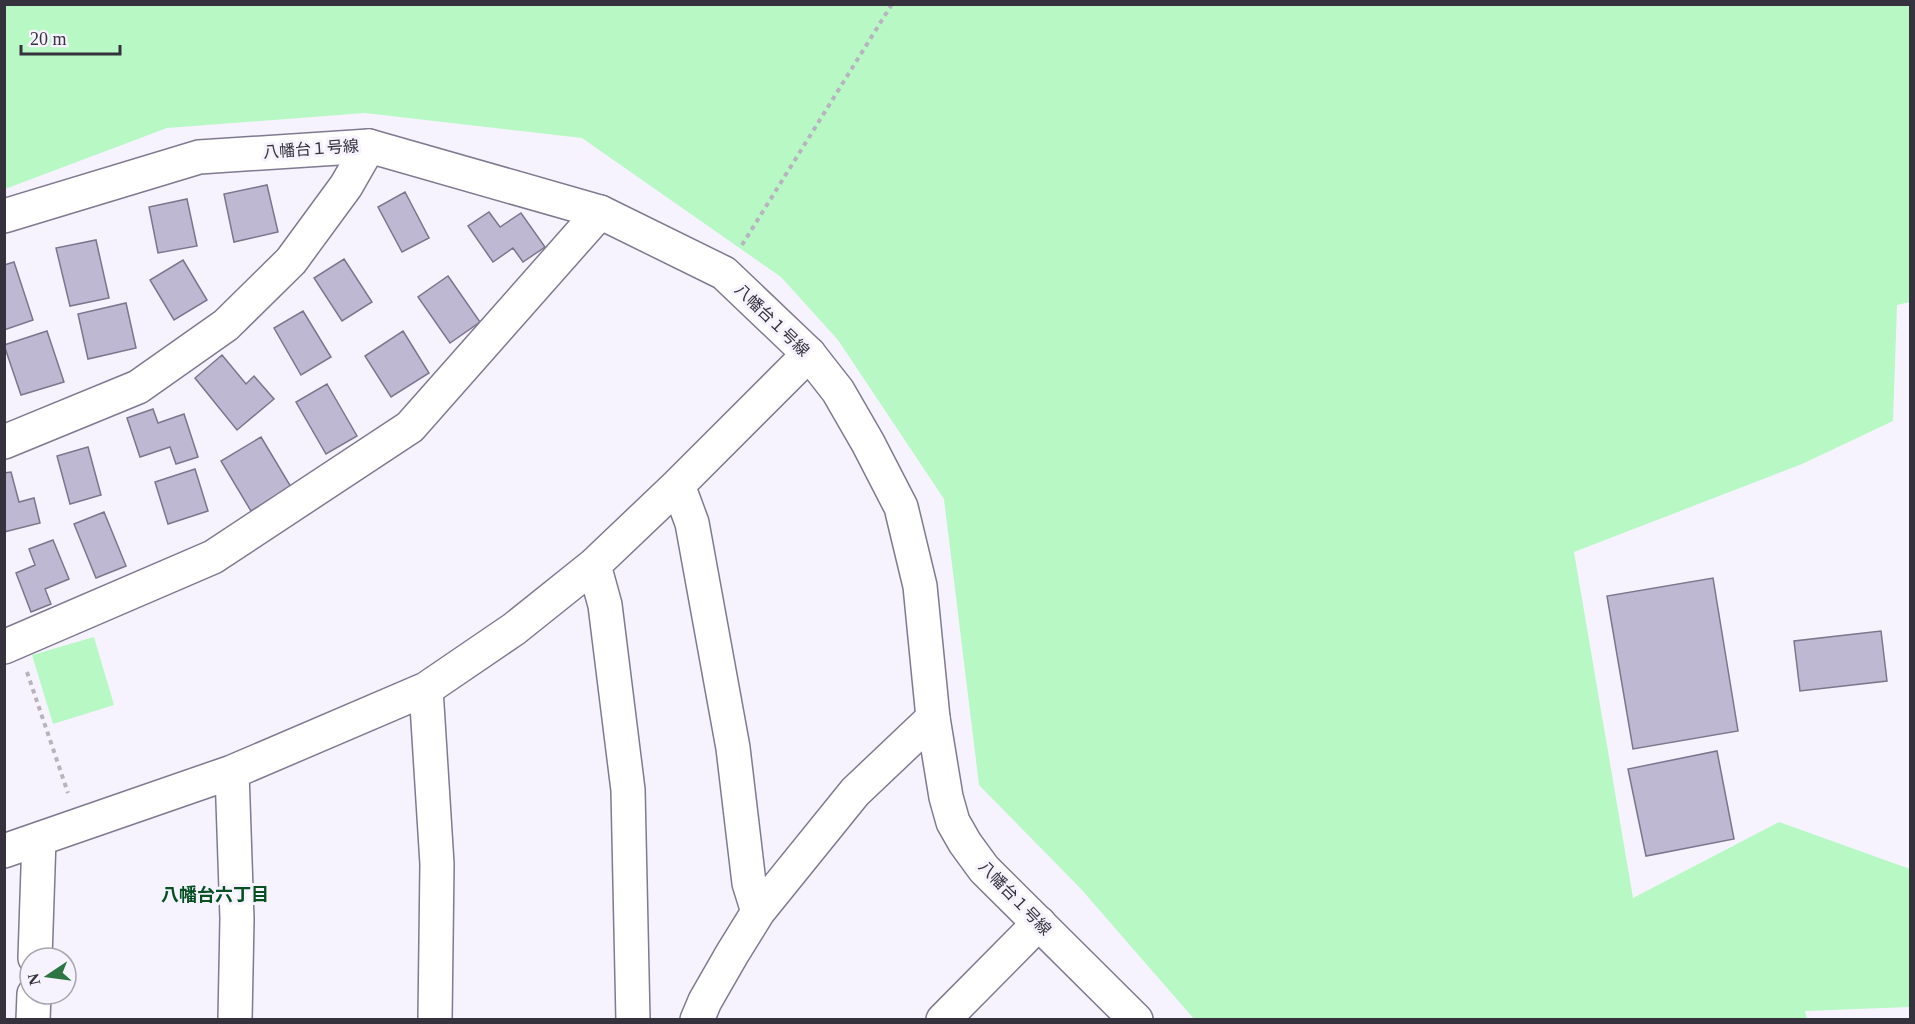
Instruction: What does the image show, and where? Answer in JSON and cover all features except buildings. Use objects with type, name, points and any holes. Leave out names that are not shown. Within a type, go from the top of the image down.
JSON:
[{"type":"street","name":"八幡台１号線","points":[[4,216],[199,157],[369,146],[600,212],[724,273],[809,354],[838,391],[901,507],[920,586],[933,718],[946,797],[953,822],[984,869],[1136,1020]]},
{"type":"street","points":[[4,442],[138,387],[226,325],[291,261],[346,186],[369,146]]},
{"type":"street","points":[[11,645],[213,557],[410,427],[600,212]]},
{"type":"street","points":[[4,851],[232,772],[426,689],[514,629],[594,565],[809,354]]},
{"type":"street","points":[[678,485],[692,523],[733,748],[749,883],[758,912]]},
{"type":"street","points":[[594,565],[604,605],[628,789],[633,1020]]},
{"type":"street","points":[[426,689],[437,864],[435,1020]]},
{"type":"street","points":[[698,1020],[705,1001],[758,912],[855,792],[933,718]]},
{"type":"street","points":[[232,772],[237,919],[235,1020]]},
{"type":"street","points":[[35,946],[39,839]]},
{"type":"street","points":[[943,1020],[1039,923]]},
{"type":"path","points":[[724,273],[892,4]]},
{"type":"path","points":[[11,645],[78,825]]},
{"type":"green space","points":[[5,4],[1910,5],[1910,302],[1897,305],[1893,421],[1802,464],[1574,552],[1633,898],[1779,822],[1910,869],[1910,1007],[1805,1011],[1807,1020],[1194,1019],[1081,889],[979,785],[944,499],[838,340],[781,277],[582,138],[365,113],[167,128],[5,189]]},
{"type":"green space","points":[[94,637],[114,705],[53,724],[32,655]]},
{"type":"district","name":"八幡台六丁目","points":[[215,895]]}]
